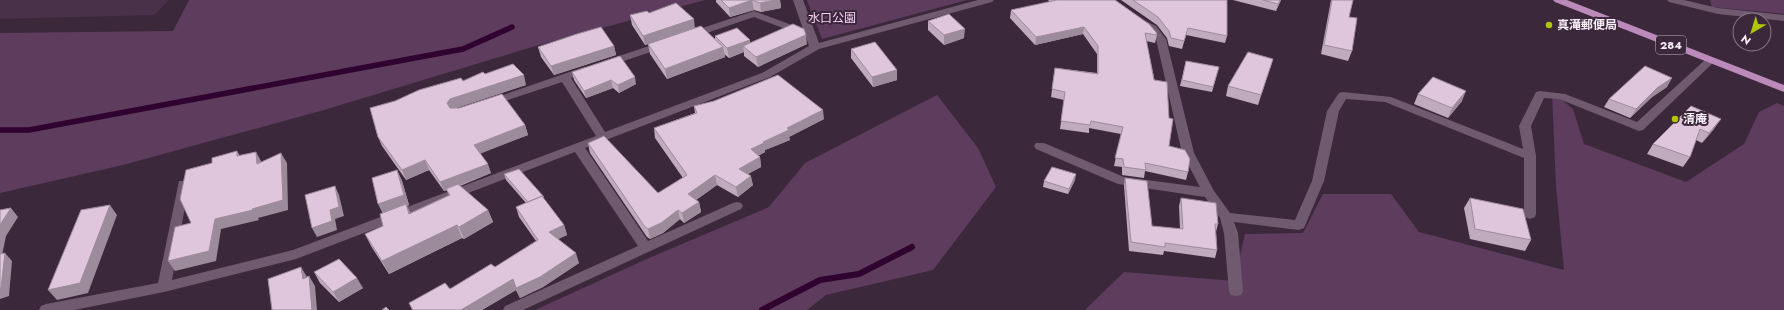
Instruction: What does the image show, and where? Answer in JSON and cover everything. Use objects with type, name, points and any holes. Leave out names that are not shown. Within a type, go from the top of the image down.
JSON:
[{"type":"highway","name":"284","points":[[1558,0],[1784,89]]},
{"type":"street","points":[[798,0],[812,41]]},
{"type":"street","points":[[46,310],[164,287],[296,254],[766,75],[812,41],[989,0]]},
{"type":"street","points":[[1672,0],[1718,11],[1784,18]]},
{"type":"street","points":[[480,106],[754,14],[812,41]]},
{"type":"street","points":[[1133,16],[1152,28],[1161,39],[1188,153],[1209,193],[1226,217],[1231,233],[1236,292]]},
{"type":"street","points":[[1530,214],[1530,156],[1525,126],[1540,94],[1561,96],[1639,127],[1710,61]]},
{"type":"street","points":[[565,77],[603,138]]},
{"type":"street","points":[[1226,217],[1299,225],[1318,181],[1333,111],[1343,95],[1387,99],[1530,156]]},
{"type":"street","points":[[1040,146],[1122,181],[1209,193]]},
{"type":"street","points":[[578,147],[646,248]]},
{"type":"street","points":[[164,287],[186,170]]},
{"type":"street","points":[[510,310],[737,206]]},
{"type":"shaded area","points":[[0,0],[169,0],[154,15],[0,19]]},
{"type":"green space","points":[[189,0],[705,0],[532,47],[324,110],[123,165],[0,193],[0,33],[173,31]]},
{"type":"green space","name":"水口公園","points":[[807,0],[967,0],[822,39]]},
{"type":"green space","points":[[1710,0],[1784,0],[1784,14],[1772,12],[1712,7]]},
{"type":"green space","points":[[1552,92],[1573,109],[1584,144],[1686,182],[1744,144],[1759,112],[1777,103],[1784,106],[1784,310],[1085,310],[1124,272],[1234,281],[1245,234],[1303,233],[1323,194],[1391,194],[1419,232],[1564,270],[1556,186]]},
{"type":"green space","points":[[937,95],[978,148],[996,187],[933,270],[826,295],[807,310],[535,310],[649,258],[769,207],[805,163]]},
{"type":"building","points":[[721,0],[752,0],[729,8]]},
{"type":"building","points":[[752,0],[775,0],[760,3]]},
{"type":"building","points":[[1057,0],[1115,0],[1149,24],[1156,32],[1157,35],[1145,33],[1154,80],[1167,82],[1169,118],[1173,119],[1169,146],[1185,150],[1190,159],[1188,172],[1145,163],[1146,170],[1124,167],[1123,159],[1115,158],[1123,127],[1091,121],[1090,125],[1061,121],[1065,92],[1052,89],[1055,68],[1098,74],[1098,46],[1084,27],[1036,37],[1011,10]]},
{"type":"building","points":[[1133,0],[1227,0],[1227,36],[1188,28],[1184,41],[1171,38],[1169,31],[1158,17]]},
{"type":"building","points":[[1263,0],[1280,0],[1278,4]]},
{"type":"building","points":[[1332,0],[1353,0],[1349,17],[1357,18],[1352,51],[1324,45]]},
{"type":"building","points":[[676,3],[694,19],[643,36],[630,15],[647,11],[649,13]]},
{"type":"building","points":[[949,14],[965,29],[944,35],[928,21]]},
{"type":"building","points":[[793,24],[804,29],[806,35],[756,57],[743,46]]},
{"type":"building","points":[[701,26],[723,47],[665,69],[648,44]]},
{"type":"building","points":[[601,27],[614,46],[551,66],[538,47],[577,34]]},
{"type":"building","points":[[737,28],[750,40],[727,48],[715,36]]},
{"type":"building","points":[[875,42],[897,70],[872,77],[851,49]]},
{"type":"building","points":[[1248,52],[1273,59],[1261,95],[1228,86]]},
{"type":"building","points":[[620,56],[635,77],[618,85],[611,80],[584,91],[572,72]]},
{"type":"building","points":[[1186,61],[1219,67],[1213,87],[1182,80]]},
{"type":"building","points":[[513,64],[524,75],[450,99],[447,103],[450,108],[459,108],[502,94],[525,125],[474,145],[488,164],[440,182],[425,160],[402,170],[378,137],[370,108],[395,101],[419,90],[461,78],[463,81],[483,72],[485,74]]},
{"type":"building","points":[[1645,66],[1672,78],[1657,88],[1636,109],[1609,99]]},
{"type":"building","points":[[778,75],[823,110],[787,128],[789,130],[751,149],[760,157],[739,169],[751,176],[736,187],[715,175],[688,194],[699,202],[682,213],[678,210],[661,223],[648,229],[645,227],[588,143],[604,136],[658,193],[687,175],[654,128],[697,113],[694,106],[714,101]]},
{"type":"building","points":[[1433,77],[1466,91],[1452,108],[1418,94]]},
{"type":"building","points":[[1691,106],[1721,119],[1709,133],[1700,129],[1690,157],[1653,144]]},
{"type":"building","points":[[237,151],[237,156],[256,152],[257,164],[281,153],[283,200],[252,209],[253,210],[215,219],[209,251],[168,261],[175,227],[191,223],[180,199],[186,170],[212,163],[212,158]]},
{"type":"building","points":[[1052,167],[1076,174],[1069,189],[1044,181]]},
{"type":"building","points":[[519,169],[544,197],[542,196],[528,202],[504,174]]},
{"type":"building","points":[[397,170],[404,195],[378,204],[372,178]]},
{"type":"building","points":[[1125,178],[1147,181],[1152,226],[1183,229],[1181,198],[1216,203],[1218,224],[1215,224],[1217,250],[1165,243],[1165,247],[1131,242]]},
{"type":"building","points":[[458,184],[488,210],[459,227],[457,225],[382,261],[365,234],[383,226],[380,214],[406,204],[409,214],[450,195],[446,189]]},
{"type":"building","points":[[335,186],[339,207],[330,210],[332,221],[312,228],[305,195]]},
{"type":"building","points":[[542,196],[564,225],[549,232],[576,253],[540,277],[516,288],[513,279],[461,310],[413,310],[409,303],[445,283],[450,289],[491,264],[495,267],[538,240],[516,207]]},
{"type":"building","points":[[1470,198],[1523,209],[1531,240],[1475,229]]},
{"type":"building","points":[[110,205],[80,283],[48,290],[81,210]]},
{"type":"building","points":[[11,208],[0,225],[0,210]]},
{"type":"building","points":[[5,253],[1,288],[0,288],[0,254]]},
{"type":"building","points":[[339,259],[357,278],[333,292],[314,272]]},
{"type":"building","points":[[301,267],[303,279],[309,276],[312,310],[272,310],[268,279]]},
{"type":"building","points":[[386,307],[389,310],[382,310]]},
{"type":"waterway","points":[[0,130],[29,130],[463,49],[512,27]]},
{"type":"waterway","points":[[762,310],[820,280],[859,274],[912,247]]},
{"type":"place","name":"真滝郵便局","points":[[1549,25]]},
{"type":"place","name":"清庵","points":[[1675,119]]}]
